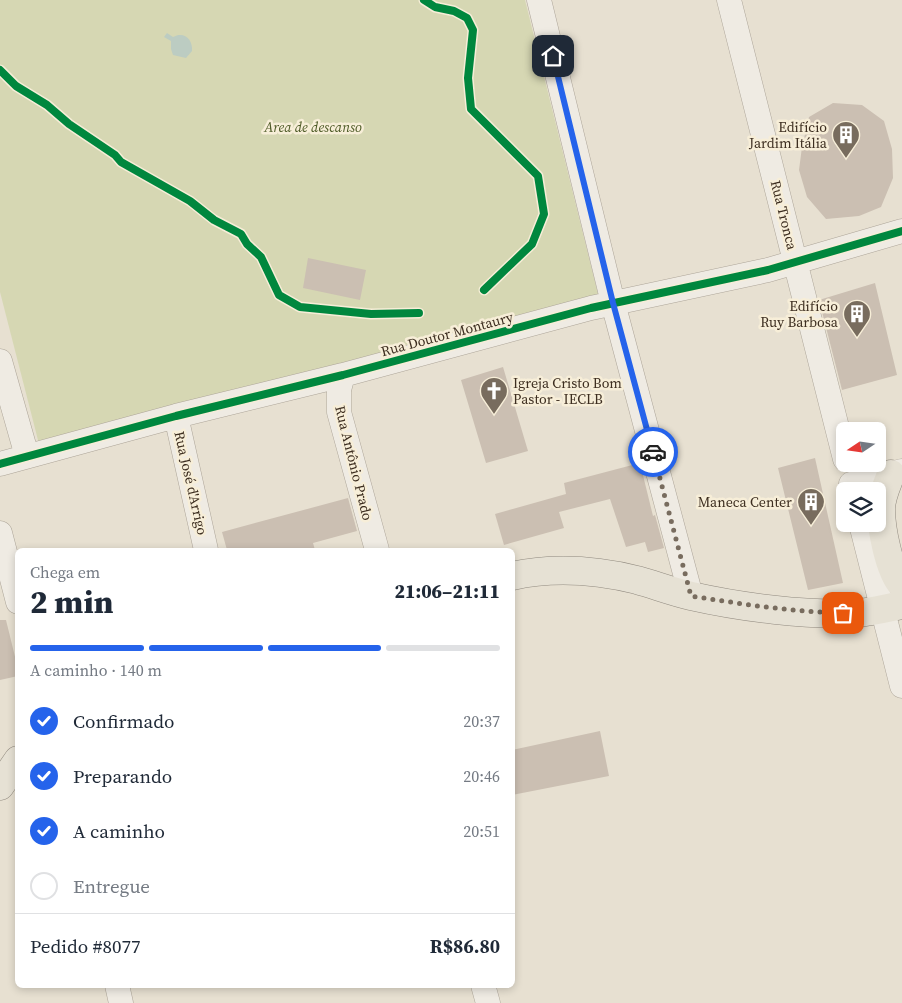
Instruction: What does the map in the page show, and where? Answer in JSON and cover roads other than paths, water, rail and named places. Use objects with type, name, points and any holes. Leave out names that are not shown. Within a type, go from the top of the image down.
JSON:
[{"type":"main road","points":[[896,473],[883,494],[881,509],[893,570],[902,585]]},
{"type":"main road","points":[[515,575],[534,571],[575,571],[605,574],[636,580],[691,596],[752,606],[814,612],[857,613],[892,607]]},
{"type":"main road","points":[[0,786],[15,764]]},
{"type":"street","points":[[540,0],[613,303],[691,596]]},
{"type":"street","name":"Rua Tronca","points":[[729,0],[836,423]]},
{"type":"street","name":"Rua Doutor Montaury","points":[[0,464],[176,416],[342,375],[613,303],[768,270],[902,231]]},
{"type":"street","points":[[0,361],[27,456]]},
{"type":"street","name":"Rua Antônio Prado","points":[[342,375],[339,390],[339,412],[376,548]]},
{"type":"street","name":"Rua José d'Arrigo","points":[[176,416],[206,548]]},
{"type":"street","points":[[850,480],[896,473]]},
{"type":"street","points":[[864,532],[892,607],[902,686]]},
{"type":"street","points":[[0,533],[15,590]]},
{"type":"street","points":[[118,988],[121,1003]]},
{"type":"street","points":[[484,988],[488,1003]]},
{"type":"place","name":"Edifício Jardim Itália","points":[[846,159]]},
{"type":"place","name":"Edifício Ruy Barbosa","points":[[857,338]]},
{"type":"place","name":"Igreja Cristo Bom Pastor - IECLB","points":[[494,415]]},
{"type":"place","name":"Maneca Center","points":[[811,526]]},
{"type":"park label","name":"Area de descanso","points":[[313,127]]}]
